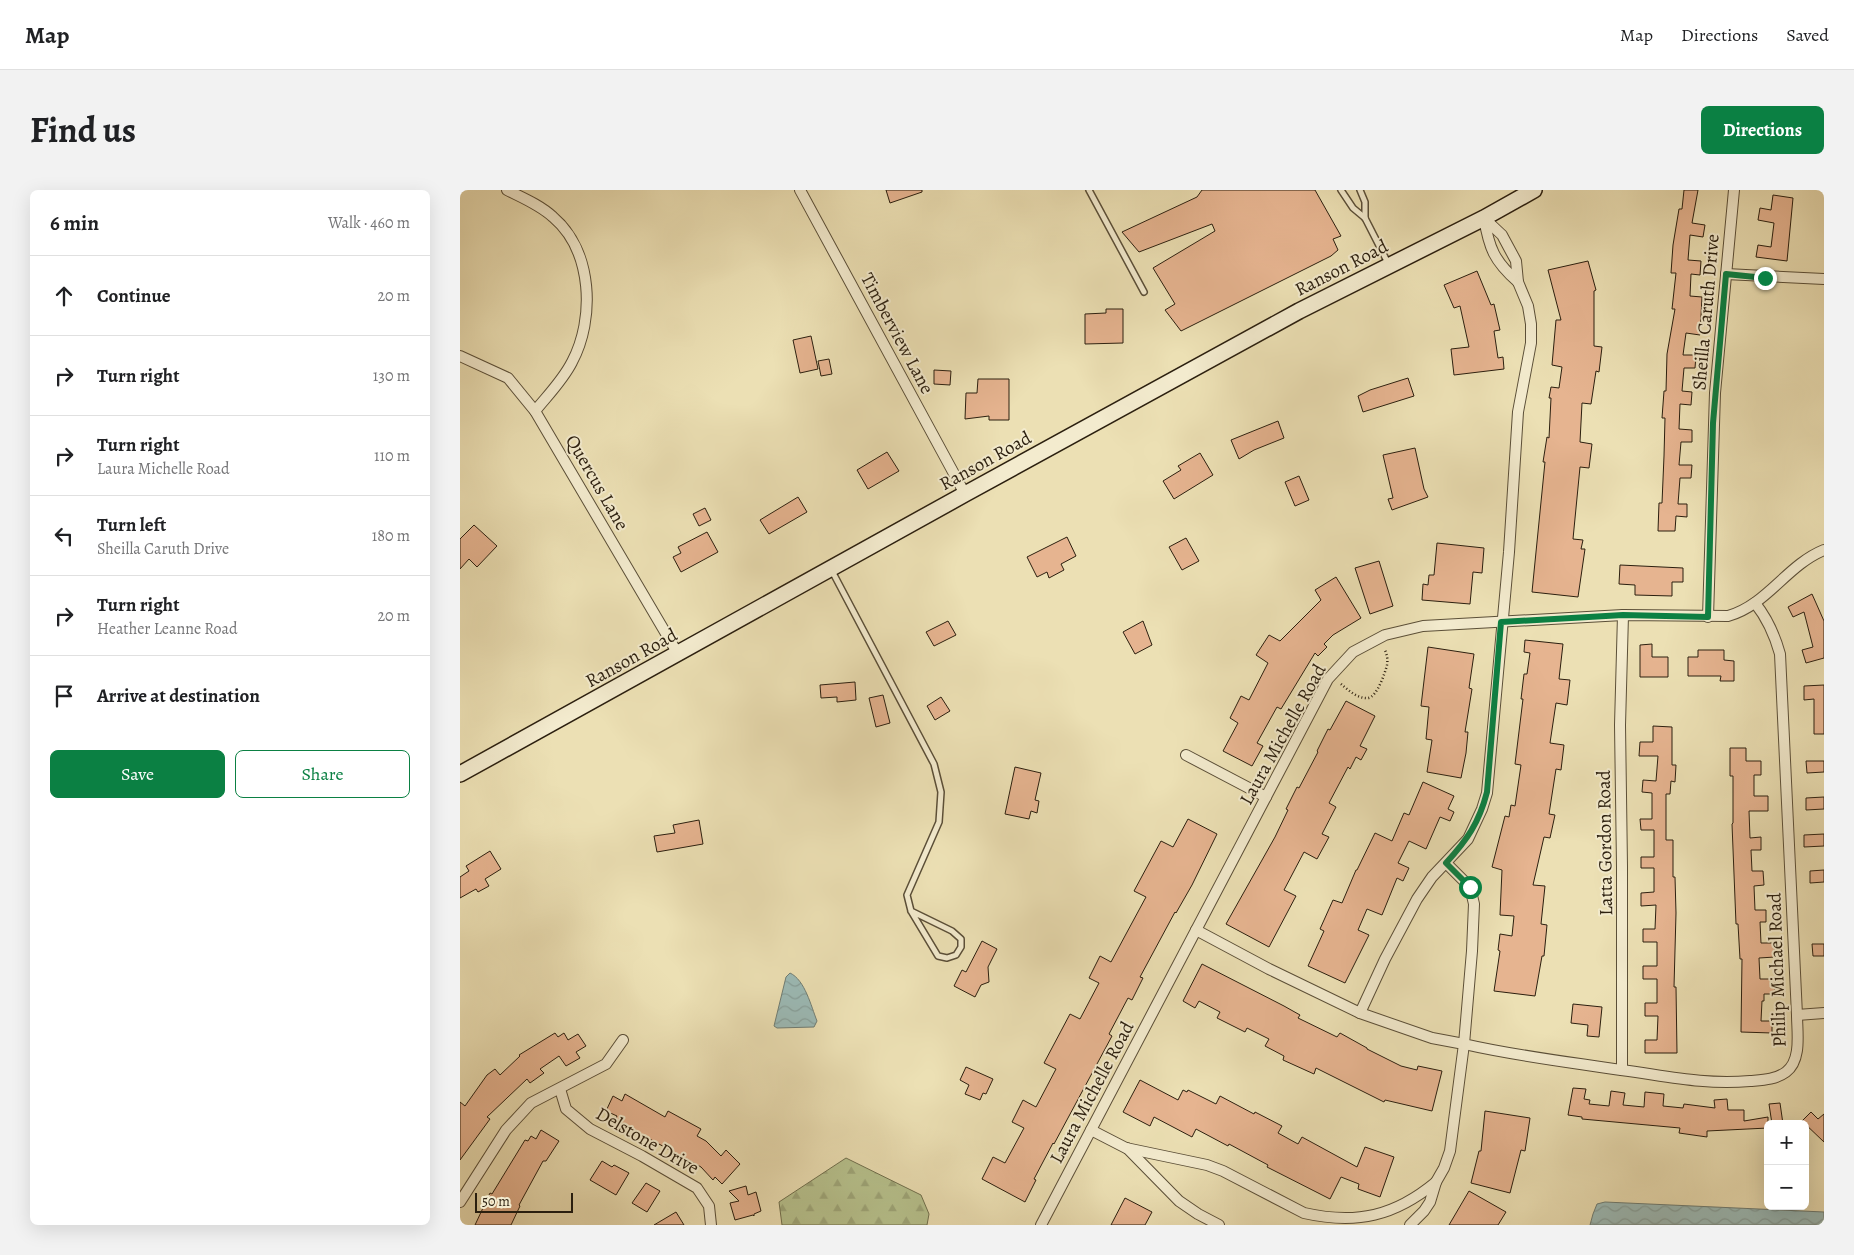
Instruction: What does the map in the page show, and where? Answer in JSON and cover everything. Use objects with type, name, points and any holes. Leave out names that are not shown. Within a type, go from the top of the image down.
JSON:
[{"type":"street","points":[[508,190],[538,205],[555,218],[576,249],[582,266],[587,294],[584,329],[580,346],[573,362],[563,378],[535,411]]},
{"type":"street","name":"Timberview Lane","points":[[800,190],[966,494]]},
{"type":"street","name":"Ranson Road","points":[[460,774],[1299,311],[1484,218],[1534,190]]},
{"type":"street","name":"Sheilla Caruth Drive","points":[[1708,617],[1713,415],[1734,190]]},
{"type":"street","points":[[1484,218],[1488,242],[1502,268],[1518,282]]},
{"type":"street","points":[[1360,1013],[1385,959],[1417,899],[1432,877],[1468,839],[1482,809],[1487,792],[1501,622],[1509,552],[1518,412],[1531,343],[1531,324],[1528,306],[1518,282],[1516,261],[1502,234],[1484,218]]},
{"type":"street","points":[[1726,274],[1824,279]]},
{"type":"street","name":"Quercus Lane","points":[[460,356],[508,378],[535,411],[678,654]]},
{"type":"street","name":"Laura Michelle Road","points":[[1041,1225],[1328,679],[1353,652],[1384,635],[1423,626],[1623,615],[1708,617],[1734,615],[1755,603],[1801,562],[1824,550]]},
{"type":"street","name":"Philip Michael Road","points":[[1196,930],[1269,969],[1360,1013],[1432,1038],[1515,1055],[1707,1083],[1757,1081],[1778,1077],[1793,1064],[1796,1055],[1797,1015],[1780,654],[1769,625],[1755,603]]},
{"type":"street","name":"Latta Gordon Road","points":[[1622,1070],[1620,725],[1623,615]]},
{"type":"street","points":[[1186,755],[1266,797]]},
{"type":"street","points":[[1410,1225],[1430,1202],[1436,1182],[1444,1168],[1450,1151],[1464,1044],[1474,904],[1470,887],[1446,863]]},
{"type":"street","points":[[1797,1015],[1824,1013]]},
{"type":"street","points":[[460,1202],[506,1130],[531,1103],[606,1064],[623,1040]]},
{"type":"street","name":"Delstone Drive","points":[[560,1089],[566,1109],[590,1129],[697,1188],[708,1206],[711,1225]]},
{"type":"street","points":[[1091,1130],[1126,1148],[1207,1165],[1304,1213],[1340,1223],[1360,1223],[1400,1210],[1436,1182]]},
{"type":"street","points":[[1126,1148],[1179,1201],[1219,1225]]},
{"type":"lane","points":[[1089,190],[1144,292]]},
{"type":"lane","points":[[1341,190],[1352,208],[1365,218],[1389,265]]},
{"type":"lane","points":[[1360,190],[1366,202],[1365,218]]},
{"type":"lane","points":[[831,568],[934,764],[941,792],[939,822],[907,895],[911,911],[938,956],[947,958],[956,955],[961,947],[961,939],[952,931],[911,911]]},
{"type":"path","points":[[1341,684],[1360,696],[1372,697],[1379,686],[1387,665],[1385,650]]},
{"type":"green space","points":[[846,1158],[921,1195],[929,1214],[927,1225],[782,1225],[779,1202]]},
{"type":"water","points":[[790,973],[804,987],[817,1021],[814,1027],[777,1028],[774,1026],[786,977]]},
{"type":"water","points":[[1605,1202],[1824,1212],[1824,1225],[1590,1225],[1597,1204]]},
{"type":"building","points":[[886,190],[922,190],[922,192],[890,203]]},
{"type":"building","points":[[1202,190],[1315,190],[1341,236],[1333,239],[1338,250],[1331,256],[1181,331],[1165,310],[1175,304],[1153,268],[1215,231],[1212,224],[1139,252],[1122,232],[1197,197]]},
{"type":"building","points":[[1684,190],[1698,190],[1692,223],[1705,225],[1703,237],[1690,235],[1688,260],[1701,261],[1700,275],[1691,274],[1690,296],[1702,297],[1700,335],[1686,333],[1683,355],[1696,355],[1695,368],[1684,368],[1682,391],[1692,392],[1691,405],[1680,404],[1679,429],[1692,430],[1692,442],[1681,442],[1679,465],[1692,465],[1691,478],[1680,478],[1678,504],[1687,504],[1687,517],[1676,516],[1675,531],[1658,531],[1659,503],[1662,503],[1665,418],[1662,418],[1664,391],[1666,391],[1667,354],[1675,309],[1672,309],[1676,273],[1671,273],[1673,245],[1679,209],[1682,209]]},
{"type":"building","points":[[1773,195],[1793,198],[1787,261],[1756,257],[1758,245],[1771,247],[1774,223],[1758,220],[1760,208],[1771,210]]},
{"type":"building","points":[[1588,261],[1596,290],[1594,291],[1594,346],[1602,347],[1599,372],[1596,371],[1591,404],[1582,403],[1580,442],[1592,444],[1589,468],[1580,467],[1573,539],[1583,540],[1581,549],[1585,549],[1578,597],[1532,592],[1545,462],[1543,462],[1547,437],[1549,438],[1551,398],[1549,398],[1551,387],[1559,388],[1562,367],[1552,365],[1556,320],[1561,320],[1548,270]]},
{"type":"building","points":[[1477,271],[1491,305],[1494,304],[1500,330],[1494,331],[1498,358],[1503,357],[1504,369],[1454,375],[1451,349],[1469,347],[1460,306],[1454,308],[1444,285]]},
{"type":"building","points":[[1106,309],[1123,309],[1123,343],[1085,344],[1085,314],[1106,313]]},
{"type":"building","points":[[811,336],[818,369],[800,373],[793,340]]},
{"type":"building","points":[[829,359],[832,374],[821,376],[818,361]]},
{"type":"building","points":[[934,370],[951,371],[950,385],[934,384]]},
{"type":"building","points":[[1408,378],[1414,396],[1363,412],[1358,396],[1370,390]]},
{"type":"building","points":[[978,379],[1009,379],[1009,420],[989,420],[989,416],[965,419],[966,393],[977,393]]},
{"type":"building","points":[[1278,421],[1284,438],[1254,450],[1239,459],[1231,440]]},
{"type":"building","points":[[1415,448],[1424,489],[1428,497],[1392,510],[1388,499],[1393,498],[1383,455]]},
{"type":"building","points":[[887,452],[899,471],[868,489],[857,470]]},
{"type":"building","points":[[1200,453],[1213,475],[1174,499],[1163,481],[1181,470],[1178,466]]},
{"type":"building","points":[[1299,476],[1309,500],[1295,506],[1285,482]]},
{"type":"building","points":[[798,497],[807,512],[769,534],[760,520]]},
{"type":"building","points":[[705,508],[711,520],[699,526],[693,514]]},
{"type":"building","points":[[474,525],[497,546],[477,567],[469,559],[460,569],[460,539]]},
{"type":"building","points":[[707,532],[718,552],[681,572],[673,557],[681,553],[678,547]]},
{"type":"building","points":[[1067,537],[1076,556],[1061,564],[1064,570],[1049,578],[1047,572],[1037,577],[1027,557]]},
{"type":"building","points":[[1186,538],[1199,561],[1182,570],[1169,547]]},
{"type":"building","points":[[1437,543],[1484,548],[1482,573],[1473,572],[1470,604],[1422,600],[1423,584],[1428,585],[1429,575],[1434,575]]},
{"type":"building","points":[[1379,561],[1393,606],[1370,614],[1355,568]]},
{"type":"building","points":[[1620,565],[1683,568],[1683,582],[1672,582],[1672,596],[1635,595],[1635,585],[1619,584]]},
{"type":"building","points":[[1336,577],[1361,618],[1333,635],[1324,644],[1327,647],[1318,656],[1315,653],[1281,709],[1277,707],[1257,743],[1263,746],[1252,766],[1223,751],[1238,723],[1230,718],[1241,696],[1249,700],[1268,663],[1256,655],[1269,635],[1280,641],[1321,600],[1315,590]]},
{"type":"building","points":[[1812,594],[1824,621],[1824,658],[1806,663],[1802,650],[1813,647],[1804,612],[1793,617],[1788,607]]},
{"type":"building","points":[[948,621],[956,635],[934,646],[926,632]]},
{"type":"building","points":[[1143,621],[1152,645],[1135,654],[1123,632]]},
{"type":"building","points":[[1525,640],[1563,644],[1559,679],[1570,680],[1567,705],[1556,703],[1550,743],[1564,745],[1561,770],[1556,769],[1549,814],[1555,815],[1550,838],[1544,837],[1533,885],[1545,886],[1541,924],[1547,925],[1544,956],[1542,956],[1535,996],[1494,991],[1500,951],[1498,950],[1500,934],[1512,936],[1514,916],[1500,915],[1502,870],[1492,867],[1505,816],[1509,817],[1511,805],[1515,806],[1521,765],[1515,764],[1524,674],[1527,674],[1530,653],[1524,652]]},
{"type":"building","points":[[1652,644],[1652,657],[1668,657],[1668,677],[1640,677],[1640,645]]},
{"type":"building","points":[[1428,647],[1474,654],[1469,688],[1472,689],[1465,732],[1468,732],[1466,753],[1461,778],[1427,772],[1432,740],[1426,739],[1429,707],[1421,706]]},
{"type":"building","points":[[1698,650],[1724,650],[1724,660],[1734,661],[1734,681],[1720,681],[1721,676],[1688,676],[1688,657],[1698,657]]},
{"type":"building","points":[[855,682],[856,700],[837,702],[837,697],[821,698],[820,685]]},
{"type":"building","points":[[1824,685],[1824,734],[1814,734],[1814,699],[1804,700],[1804,686]]},
{"type":"building","points":[[883,695],[890,723],[876,727],[869,698]]},
{"type":"building","points":[[941,697],[950,711],[935,720],[927,706]]},
{"type":"building","points":[[1346,701],[1375,716],[1360,746],[1367,749],[1361,760],[1356,757],[1350,769],[1348,767],[1329,803],[1336,807],[1322,834],[1329,837],[1317,859],[1304,852],[1284,890],[1296,896],[1269,947],[1226,924],[1275,837],[1288,810],[1286,809],[1318,752],[1328,729],[1330,730]]},
{"type":"building","points":[[1653,726],[1672,727],[1672,765],[1676,765],[1675,782],[1671,781],[1670,794],[1666,794],[1666,840],[1673,840],[1673,877],[1675,877],[1674,987],[1676,987],[1677,1053],[1645,1053],[1645,1040],[1657,1040],[1658,1016],[1645,1016],[1645,1003],[1657,1003],[1657,979],[1643,979],[1643,966],[1657,966],[1657,942],[1643,942],[1643,929],[1655,929],[1656,905],[1641,906],[1641,893],[1654,892],[1654,868],[1641,868],[1641,857],[1654,857],[1654,830],[1641,830],[1640,819],[1652,819],[1652,793],[1642,792],[1643,780],[1656,781],[1658,756],[1639,756],[1640,742],[1653,742]]},
{"type":"building","points":[[1730,748],[1746,748],[1746,761],[1761,761],[1761,775],[1754,775],[1754,796],[1768,796],[1768,811],[1749,811],[1750,838],[1761,837],[1761,850],[1751,850],[1752,871],[1763,871],[1764,885],[1754,886],[1755,910],[1766,910],[1766,922],[1760,922],[1761,943],[1774,943],[1775,957],[1759,958],[1760,979],[1775,979],[1775,994],[1764,994],[1764,1001],[1762,1001],[1761,1021],[1772,1021],[1772,1033],[1741,1032],[1742,959],[1740,959],[1738,924],[1736,924],[1732,824],[1733,776],[1730,776]]},
{"type":"building","points":[[1806,761],[1824,761],[1824,772],[1807,773]]},
{"type":"building","points":[[1015,767],[1041,773],[1035,800],[1039,801],[1037,813],[1031,811],[1029,819],[1005,814]]},
{"type":"building","points":[[1423,782],[1454,796],[1448,809],[1454,812],[1450,821],[1440,817],[1426,849],[1409,841],[1398,863],[1409,868],[1403,881],[1397,878],[1382,915],[1367,909],[1358,930],[1369,935],[1345,983],[1308,966],[1324,931],[1320,929],[1333,900],[1342,903],[1375,833],[1392,841],[1404,813],[1409,815]]},
{"type":"building","points":[[1824,797],[1824,809],[1806,810],[1806,798]]},
{"type":"building","points":[[1188,819],[1217,834],[1192,885],[1175,912],[1140,977],[1143,978],[1132,1000],[1128,998],[1109,1034],[1112,1036],[1034,1179],[1036,1180],[1025,1202],[982,1179],[993,1157],[1005,1163],[1024,1128],[1012,1122],[1023,1100],[1036,1107],[1056,1069],[1044,1063],[1070,1014],[1080,1019],[1099,983],[1089,978],[1100,956],[1111,962],[1146,897],[1134,891],[1161,841],[1173,847]]},
{"type":"building","points":[[699,820],[703,844],[657,852],[654,836],[675,833],[673,825]]},
{"type":"building","points":[[1824,834],[1824,846],[1804,847],[1804,835]]},
{"type":"building","points":[[490,851],[501,869],[485,879],[489,886],[478,892],[476,889],[460,898],[460,877],[469,871],[466,866]]},
{"type":"building","points":[[1824,870],[1824,882],[1810,883],[1810,871]]},
{"type":"building","points":[[982,941],[997,949],[988,967],[989,982],[981,985],[975,997],[954,986],[962,970],[966,972]]},
{"type":"building","points":[[1812,944],[1824,944],[1824,956],[1813,956]]},
{"type":"building","points":[[1202,964],[1300,1015],[1298,1018],[1337,1037],[1340,1033],[1401,1066],[1417,1070],[1418,1066],[1442,1071],[1432,1111],[1385,1100],[1384,1102],[1316,1068],[1314,1074],[1283,1060],[1284,1056],[1265,1046],[1269,1039],[1247,1028],[1245,1032],[1217,1018],[1220,1012],[1199,1001],[1195,1008],[1183,1001]]},
{"type":"building","points":[[1573,1004],[1602,1007],[1599,1037],[1587,1036],[1588,1025],[1571,1023]]},
{"type":"building","points":[[555,1033],[558,1037],[564,1033],[568,1040],[578,1034],[586,1046],[576,1052],[580,1058],[566,1066],[559,1056],[540,1069],[544,1073],[530,1083],[527,1079],[487,1117],[490,1119],[460,1160],[460,1102],[465,1106],[487,1075],[495,1069],[500,1075],[519,1055]]},
{"type":"building","points":[[966,1067],[993,1079],[986,1094],[983,1093],[980,1100],[965,1094],[969,1085],[960,1080]]},
{"type":"building","points":[[1140,1080],[1178,1100],[1183,1090],[1187,1092],[1188,1090],[1216,1104],[1220,1096],[1282,1126],[1278,1133],[1298,1144],[1302,1137],[1357,1167],[1365,1147],[1394,1157],[1380,1197],[1358,1189],[1359,1184],[1341,1177],[1330,1199],[1267,1167],[1268,1165],[1229,1144],[1228,1146],[1196,1129],[1192,1137],[1154,1117],[1150,1126],[1123,1112]]},
{"type":"building","points":[[1573,1088],[1586,1089],[1584,1099],[1590,1100],[1589,1104],[1609,1106],[1611,1091],[1625,1093],[1623,1105],[1644,1107],[1645,1092],[1664,1094],[1663,1106],[1683,1108],[1684,1104],[1715,1108],[1714,1100],[1727,1099],[1728,1110],[1744,1110],[1744,1121],[1768,1117],[1768,1120],[1764,1120],[1764,1128],[1707,1131],[1707,1137],[1679,1133],[1680,1128],[1582,1119],[1582,1117],[1568,1115]]},
{"type":"building","points":[[625,1094],[665,1117],[668,1111],[701,1129],[697,1136],[706,1141],[721,1156],[726,1150],[740,1164],[722,1184],[715,1177],[713,1180],[701,1167],[615,1120],[617,1116],[606,1111],[613,1096],[622,1101]]},
{"type":"building","points":[[1780,1103],[1782,1120],[1771,1120],[1769,1104]]},
{"type":"building","points":[[1485,1111],[1530,1118],[1525,1151],[1521,1150],[1510,1193],[1471,1183],[1479,1151],[1481,1151]]},
{"type":"building","points":[[1811,1112],[1818,1119],[1824,1114],[1824,1142],[1809,1128],[1809,1120],[1803,1120]]},
{"type":"building","points":[[541,1130],[559,1141],[546,1161],[543,1161],[519,1205],[511,1225],[475,1225],[490,1193],[492,1194],[525,1140],[528,1141],[531,1136],[536,1139]]},
{"type":"building","points":[[602,1161],[629,1173],[616,1195],[590,1180]]},
{"type":"building","points":[[646,1183],[660,1191],[647,1212],[632,1203]]},
{"type":"building","points":[[746,1186],[748,1195],[756,1192],[761,1211],[754,1214],[754,1216],[735,1220],[730,1203],[739,1201],[729,1191]]},
{"type":"building","points":[[1469,1191],[1506,1212],[1498,1225],[1449,1225]]},
{"type":"building","points":[[1125,1198],[1152,1212],[1145,1225],[1111,1225]]},
{"type":"building","points":[[676,1212],[684,1225],[654,1225]]},
{"type":"route","points":[[1470,887],[1446,863],[1468,839],[1476,824],[1487,792],[1501,622],[1623,615],[1708,617],[1713,423],[1726,274],[1765,278]]}]
